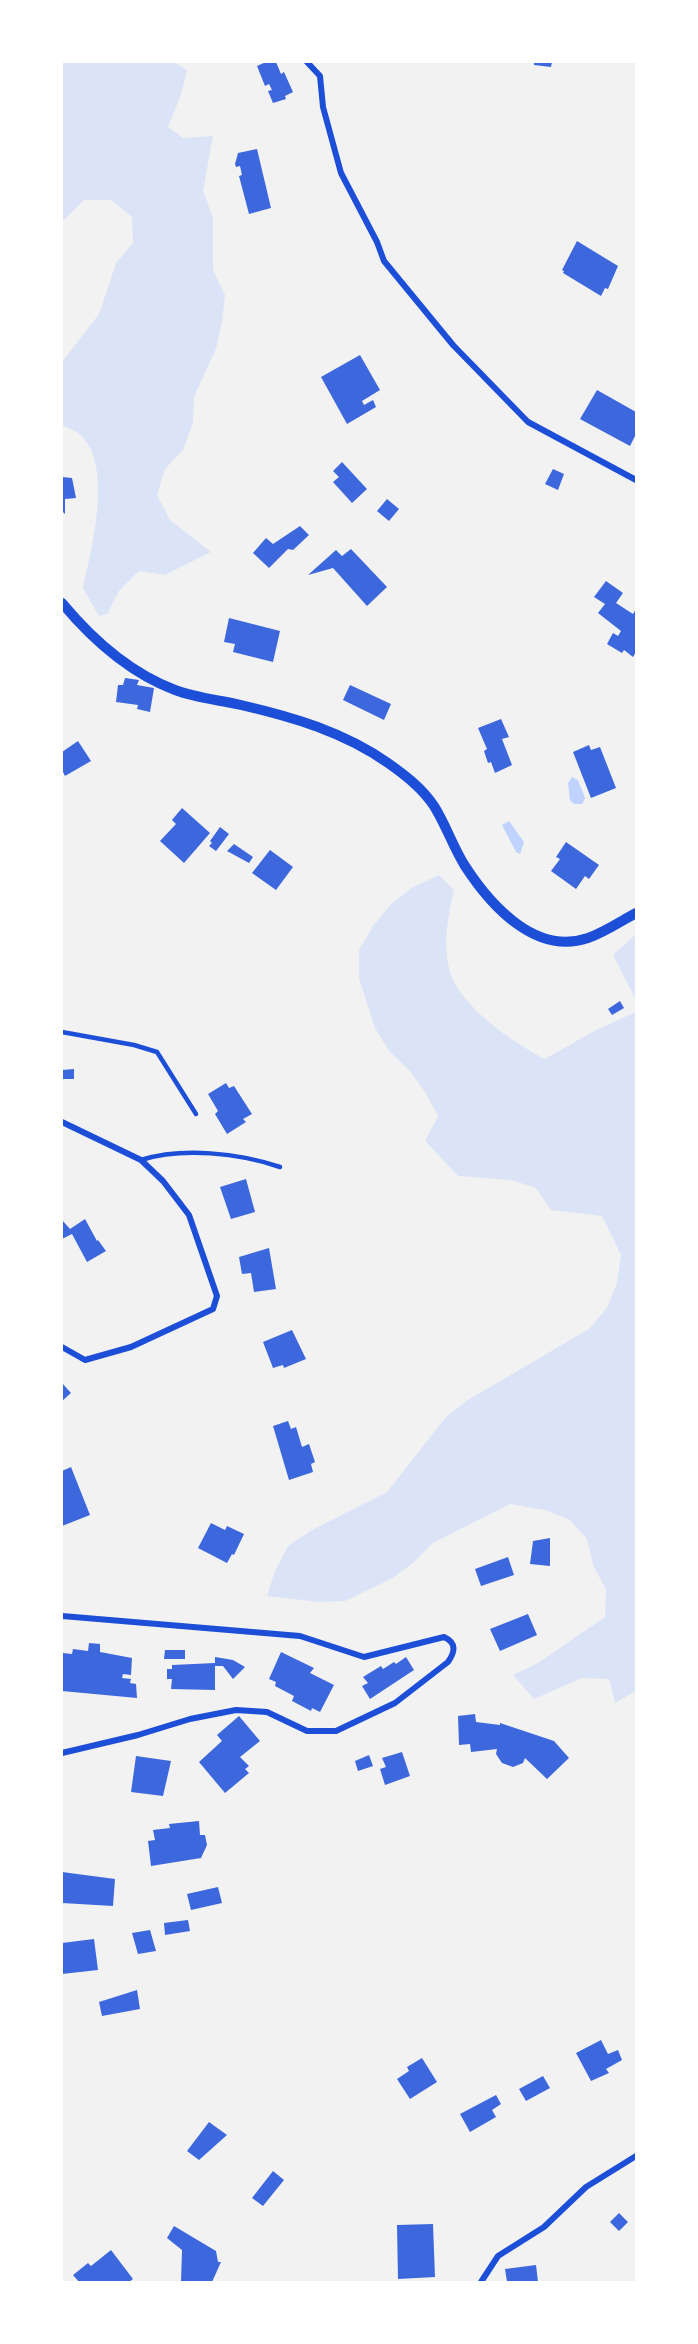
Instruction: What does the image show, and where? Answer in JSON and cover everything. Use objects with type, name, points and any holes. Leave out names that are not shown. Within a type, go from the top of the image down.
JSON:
[{"type":"street","points":[[307,62],[320,76],[323,107],[341,173],[377,242],[384,261],[453,345],[528,422],[636,480]]},
{"type":"street","points":[[62,603],[84,629],[152,679],[177,691],[311,723],[384,760],[411,779],[433,804],[464,864],[484,893],[520,927],[542,939],[568,942],[589,938],[636,913]]},
{"type":"street","points":[[62,1122],[141,1160],[163,1181],[189,1215],[217,1296],[213,1310],[131,1347],[85,1360],[62,1347]]},
{"type":"street","points":[[62,1616],[72,1619],[300,1636],[364,1657],[444,1637],[451,1640],[454,1646],[453,1654],[448,1662],[395,1703],[336,1731],[307,1731],[267,1712],[236,1710],[190,1719],[138,1735],[62,1753]]},
{"type":"street","points":[[481,2283],[498,2256],[544,2227],[586,2187],[636,2156]]},
{"type":"lane","points":[[62,1032],[134,1045],[157,1052],[196,1114]]},
{"type":"lane","points":[[141,1160],[163,1153],[190,1152],[254,1159],[280,1167]]},
{"type":"shaded area","points":[[62,62],[174,62],[187,70],[181,95],[168,127],[183,138],[213,136],[203,191],[213,217],[213,270],[225,295],[216,349],[194,397],[193,423],[183,450],[165,469],[157,495],[170,520],[211,552],[165,575],[139,571],[119,591],[107,614],[99,616],[83,588],[95,530],[98,485],[96,464],[89,446],[78,433],[62,425],[62,362],[99,314],[116,263],[133,243],[132,217],[111,200],[84,200],[62,222]]},
{"type":"shaded area","points":[[439,875],[454,890],[446,939],[447,958],[454,982],[475,1009],[503,1033],[545,1059],[594,1031],[636,1012],[636,1691],[615,1703],[609,1679],[582,1678],[534,1699],[513,1675],[538,1663],[605,1617],[606,1590],[593,1565],[587,1539],[570,1520],[545,1510],[510,1504],[433,1543],[393,1578],[345,1601],[319,1602],[267,1596],[275,1571],[288,1546],[312,1530],[387,1492],[445,1418],[466,1401],[589,1329],[607,1308],[617,1283],[621,1255],[602,1216],[551,1210],[536,1188],[511,1180],[458,1176],[425,1141],[438,1116],[425,1092],[409,1070],[389,1051],[375,1028],[359,978],[359,950],[373,926],[390,905],[413,887]]},
{"type":"shaded area","points":[[636,934],[636,1000],[613,955]]},
{"type":"water","points":[[572,777],[578,780],[585,798],[582,804],[574,804],[570,800],[568,783]]},
{"type":"water","points":[[509,821],[524,842],[520,854],[516,852],[502,825]]},
{"type":"building","points":[[266,62],[276,62],[281,74],[284,72],[293,92],[285,96],[286,99],[273,103],[268,91],[272,90],[269,84],[265,86],[257,66]]},
{"type":"building","points":[[534,62],[552,62],[551,67],[534,65]]},
{"type":"building","points":[[257,149],[271,208],[249,214],[239,176],[242,175],[240,166],[236,167],[235,164],[238,153]]},
{"type":"building","points":[[577,241],[618,266],[608,289],[605,288],[601,296],[563,273],[562,270]]},
{"type":"building","points":[[360,355],[380,390],[362,401],[364,405],[373,400],[376,407],[347,424],[321,377]]},
{"type":"building","points":[[597,390],[636,412],[636,434],[630,446],[580,419]]},
{"type":"building","points":[[342,462],[367,489],[352,503],[333,482],[339,477],[333,471]]},
{"type":"building","points":[[553,469],[564,474],[558,490],[545,484]]},
{"type":"building","points":[[62,477],[72,478],[76,498],[65,499],[65,514],[62,511]]},
{"type":"building","points":[[387,499],[399,509],[389,521],[377,511]]},
{"type":"building","points":[[300,526],[309,535],[293,550],[288,549],[269,568],[253,553],[266,538],[273,544]]},
{"type":"building","points":[[351,549],[387,587],[367,606],[333,568],[308,575],[336,550],[342,556]]},
{"type":"building","points":[[606,581],[623,593],[616,603],[633,614],[636,609],[636,652],[633,657],[624,650],[622,653],[607,644],[613,633],[618,636],[621,631],[598,613],[605,604],[594,597]]},
{"type":"building","points":[[229,618],[280,631],[273,662],[233,652],[235,644],[224,642]]},
{"type":"building","points":[[125,678],[139,680],[137,685],[154,688],[150,712],[137,709],[138,705],[116,702],[118,685],[123,685]]},
{"type":"building","points":[[350,685],[391,704],[384,720],[343,700]]},
{"type":"building","points":[[501,719],[509,737],[502,739],[512,765],[495,773],[491,762],[488,763],[484,751],[487,749],[478,728]]},
{"type":"building","points":[[78,741],[91,761],[65,776],[62,770],[62,752]]},
{"type":"building","points":[[589,745],[591,750],[600,747],[616,788],[591,798],[573,752]]},
{"type":"building","points":[[182,808],[210,833],[184,863],[160,841],[176,824],[172,820]]},
{"type":"building","points":[[220,827],[229,834],[216,851],[209,846]]},
{"type":"building","points":[[566,842],[599,865],[589,879],[585,876],[576,889],[551,871],[560,859],[556,857]]},
{"type":"building","points":[[234,844],[253,857],[249,863],[227,851]]},
{"type":"building","points":[[270,850],[293,867],[276,890],[252,873]]},
{"type":"building","points":[[620,1001],[624,1008],[612,1015],[608,1009]]},
{"type":"building","points":[[74,1069],[74,1079],[62,1079],[62,1070]]},
{"type":"building","points":[[226,1083],[229,1088],[234,1086],[252,1114],[243,1119],[246,1122],[227,1134],[215,1114],[218,1111],[208,1094]]},
{"type":"building","points":[[246,1179],[255,1212],[231,1219],[220,1187]]},
{"type":"building","points":[[85,1219],[97,1241],[106,1251],[87,1262],[72,1234],[62,1239],[62,1220],[70,1229]]},
{"type":"building","points":[[269,1248],[276,1289],[254,1292],[251,1273],[242,1274],[239,1257]]},
{"type":"building","points":[[292,1330],[306,1359],[284,1368],[283,1365],[273,1368],[263,1342]]},
{"type":"building","points":[[62,1383],[71,1393],[62,1401]]},
{"type":"building","points":[[288,1421],[291,1429],[296,1427],[302,1447],[309,1444],[315,1462],[311,1464],[313,1472],[289,1480],[273,1426]]},
{"type":"building","points":[[71,1467],[90,1515],[62,1526],[62,1471]]},
{"type":"building","points":[[211,1523],[225,1530],[227,1526],[244,1534],[234,1555],[232,1554],[227,1563],[198,1548]]},
{"type":"building","points":[[550,1538],[550,1566],[530,1564],[533,1541]]},
{"type":"building","points":[[508,1557],[514,1575],[481,1586],[475,1569]]},
{"type":"building","points":[[528,1614],[537,1635],[500,1651],[490,1629]]},
{"type":"building","points":[[89,1643],[100,1644],[100,1652],[132,1658],[131,1675],[123,1674],[122,1678],[131,1679],[130,1683],[136,1684],[137,1698],[62,1691],[63,1653],[72,1654],[73,1649],[88,1651]]},
{"type":"building","points":[[165,1650],[185,1650],[185,1659],[164,1659]]},
{"type":"building","points":[[281,1652],[314,1668],[310,1673],[334,1685],[320,1712],[312,1708],[311,1711],[292,1701],[294,1696],[275,1686],[276,1682],[269,1679]]},
{"type":"building","points":[[215,1657],[233,1660],[245,1667],[233,1679],[223,1666],[215,1666],[215,1690],[171,1689],[172,1679],[167,1679],[167,1669],[172,1669],[172,1665],[215,1663]]},
{"type":"building","points":[[406,1657],[414,1670],[370,1699],[362,1686],[368,1683],[363,1677],[381,1666],[383,1669]]},
{"type":"building","points":[[475,1714],[476,1722],[500,1725],[500,1723],[554,1741],[569,1758],[547,1779],[525,1758],[523,1763],[513,1767],[502,1763],[496,1754],[497,1749],[471,1752],[470,1744],[459,1745],[458,1716]]},
{"type":"building","points":[[239,1716],[260,1741],[240,1757],[249,1766],[245,1769],[249,1773],[225,1793],[199,1762],[222,1741],[217,1735]]},
{"type":"building","points":[[402,1752],[410,1776],[385,1785],[380,1769],[386,1767],[382,1758]]},
{"type":"building","points":[[369,1755],[373,1766],[358,1771],[355,1761]]},
{"type":"building","points":[[136,1756],[171,1761],[163,1796],[131,1792]]},
{"type":"building","points":[[199,1821],[200,1835],[205,1835],[207,1845],[201,1858],[151,1866],[148,1841],[155,1840],[153,1830],[170,1828],[169,1824]]},
{"type":"building","points":[[62,1872],[115,1879],[113,1906],[62,1903]]},
{"type":"building","points":[[218,1887],[222,1903],[191,1910],[187,1894]]},
{"type":"building","points":[[188,1920],[190,1931],[165,1935],[164,1923]]},
{"type":"building","points":[[150,1930],[156,1951],[138,1954],[132,1933]]},
{"type":"building","points":[[94,1939],[98,1970],[62,1974],[62,1943]]},
{"type":"building","points":[[137,1990],[140,2009],[102,2016],[99,2002]]},
{"type":"building","points":[[601,2040],[608,2054],[618,2050],[622,2060],[606,2069],[609,2073],[591,2081],[576,2053]]},
{"type":"building","points":[[422,2058],[437,2082],[410,2099],[397,2079],[409,2071],[407,2067]]},
{"type":"building","points":[[543,2076],[550,2088],[526,2101],[519,2089]]},
{"type":"building","points":[[496,2095],[501,2104],[492,2110],[496,2117],[470,2132],[460,2114]]},
{"type":"building","points":[[209,2122],[227,2135],[199,2160],[187,2151]]},
{"type":"building","points":[[273,2171],[284,2180],[263,2206],[252,2198]]},
{"type":"building","points":[[619,2213],[628,2222],[619,2231],[610,2222]]},
{"type":"building","points":[[433,2224],[435,2277],[398,2279],[397,2225]]},
{"type":"building","points":[[174,2226],[216,2251],[218,2262],[221,2262],[212,2282],[181,2282],[182,2250],[167,2238]]},
{"type":"building","points":[[111,2250],[133,2279],[129,2282],[79,2282],[73,2275],[88,2263],[91,2266]]},
{"type":"building","points":[[536,2265],[538,2282],[507,2282],[505,2269]]}]
